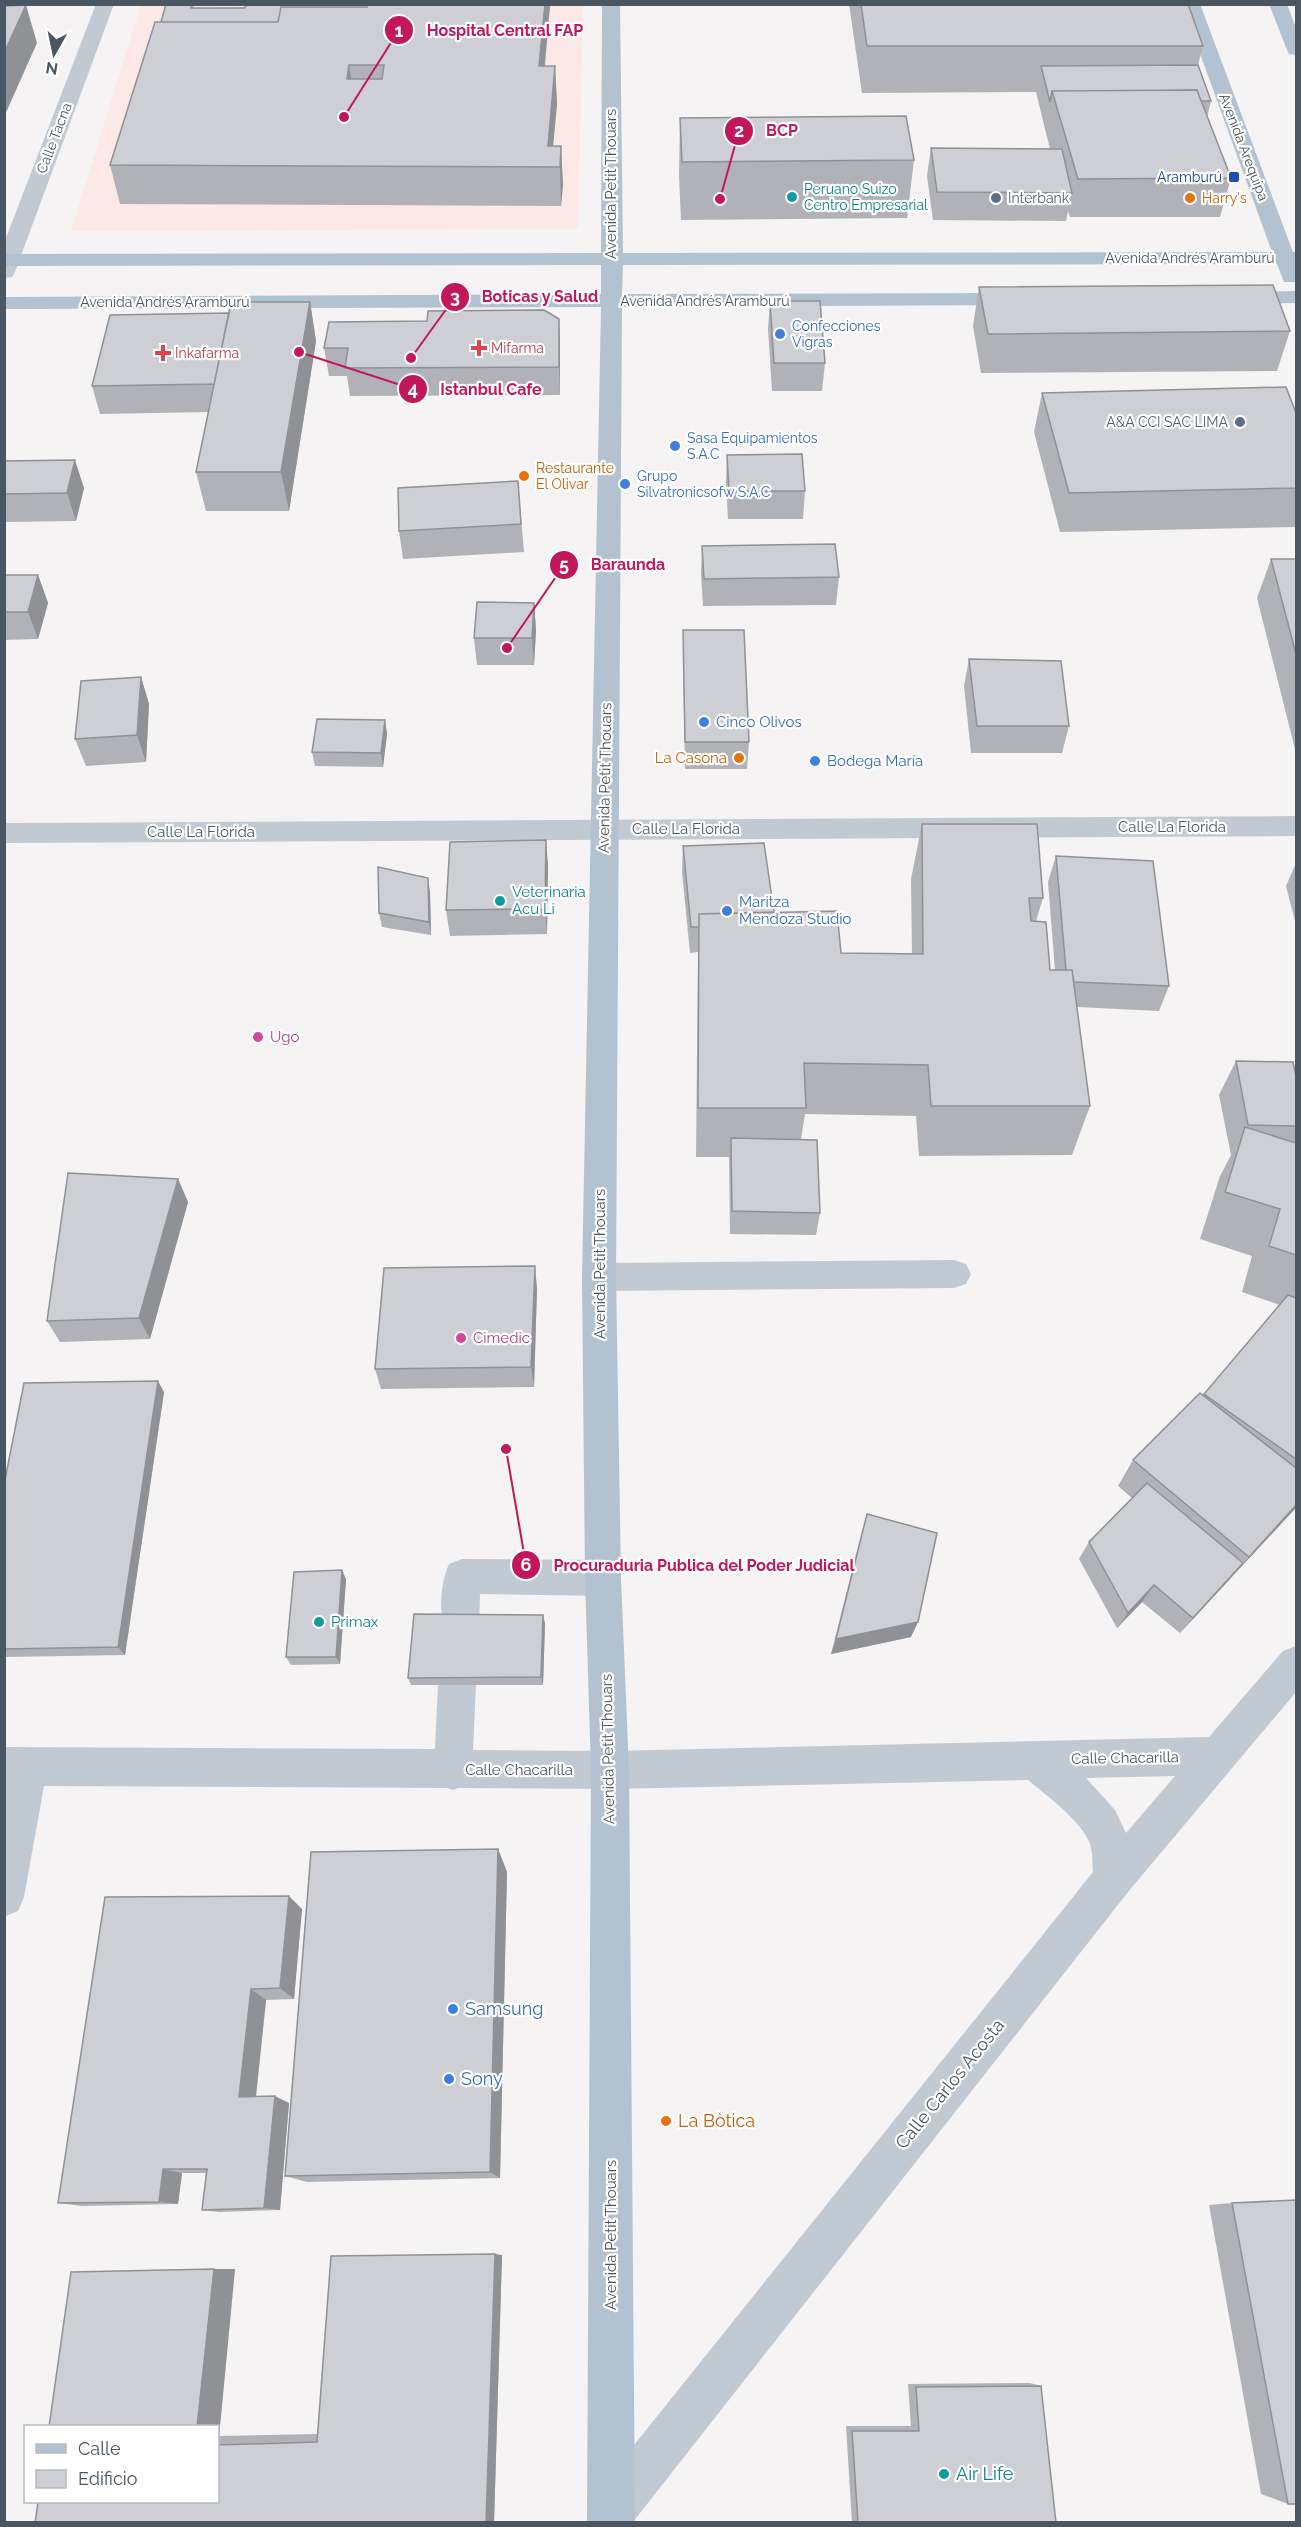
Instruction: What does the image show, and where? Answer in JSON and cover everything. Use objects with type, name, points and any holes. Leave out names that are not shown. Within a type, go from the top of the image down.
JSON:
[{"type":"main road","name":"Avenida Petit Thouars","points":[[611,4],[612,259],[600,1277],[603,1578],[610,1770],[611,2517]]},
{"type":"main road","name":"Avenida Arequipa","points":[[1191,4],[1291,258],[1296,290]]},
{"type":"main road","points":[[1278,4],[1296,50]]},
{"type":"main road","name":"Avenida Andrés Aramburú","points":[[6,264],[612,259],[1291,258]]},
{"type":"main road","points":[[1214,298],[1296,297]]},
{"type":"main road","name":"Avenida Andrés Aramburú","points":[[4,303],[1048,299]]},
{"type":"street","name":"Calle Tacna","points":[[6,264],[105,4]]},
{"type":"street","name":"Calle La Florida","points":[[4,834],[1296,826]]},
{"type":"street","points":[[600,1277],[954,1274]]},
{"type":"street","points":[[460,1623],[462,1576],[603,1578]]},
{"type":"street","name":"Calle Carlos Acosta","points":[[611,2517],[1114,1878],[1296,1664]]},
{"type":"street","points":[[453,1771],[456,1685]]},
{"type":"street","name":"Calle Chacarilla","points":[[16,1766],[453,1771],[610,1770],[1218,1756]]},
{"type":"street","name":"Calle Chacarilla","points":[[1033,1759],[1084,1803],[1097,1821],[1107,1837],[1114,1878]]},
{"type":"street","points":[[4,1897],[16,1766]]},
{"type":"shaded area","points":[[141,5],[583,5],[578,229],[71,231]]},
{"type":"building","points":[[166,4],[192,4],[191,8],[245,8],[246,4],[367,4],[367,7],[281,7],[278,22],[161,22]]},
{"type":"building","points":[[367,4],[545,4],[539,66],[555,66],[548,146],[561,146],[560,167],[110,165],[155,22],[278,22],[281,7],[367,7]],"holes":[[[349,65],[384,65],[382,79],[347,79]]]},
{"type":"building","points":[[861,4],[1188,4],[1203,46],[867,46]]},
{"type":"building","points":[[26,5],[4,53],[4,6]]},
{"type":"building","points":[[1198,65],[1211,101],[1201,101],[1197,90],[1052,91],[1050,102],[1041,66]]},
{"type":"building","points":[[1197,90],[1231,178],[1078,179],[1052,91]]},
{"type":"building","points":[[906,116],[914,160],[682,162],[680,118]]},
{"type":"building","points":[[931,148],[1062,149],[1072,193],[937,192]]},
{"type":"building","points":[[1273,285],[1290,331],[988,334],[979,287]]},
{"type":"building","points":[[770,301],[820,301],[825,363],[774,363]]},
{"type":"building","points":[[231,302],[310,302],[281,472],[196,472]]},
{"type":"building","points":[[544,310],[559,319],[559,367],[345,368],[348,348],[324,348],[329,322],[427,321],[428,311]]},
{"type":"building","points":[[229,313],[214,384],[92,386],[110,315]]},
{"type":"building","points":[[1286,387],[1296,413],[1296,488],[1069,493],[1042,393]]},
{"type":"building","points":[[802,454],[805,491],[729,491],[727,455]]},
{"type":"building","points":[[75,460],[67,493],[4,494],[4,461]]},
{"type":"building","points":[[518,481],[521,524],[399,531],[398,488]]},
{"type":"building","points":[[835,544],[839,577],[704,579],[702,546]]},
{"type":"building","points":[[1271,559],[1296,559],[1296,654]]},
{"type":"building","points":[[4,575],[38,575],[28,612],[4,612]]},
{"type":"building","points":[[477,602],[534,603],[532,638],[474,638]]},
{"type":"building","points":[[683,630],[744,630],[749,742],[685,742]]},
{"type":"building","points":[[969,659],[1061,661],[1069,726],[977,726]]},
{"type":"building","points":[[141,677],[137,735],[75,739],[81,681]]},
{"type":"building","points":[[317,719],[385,720],[381,753],[312,752]]},
{"type":"building","points":[[922,824],[1037,824],[1043,898],[1029,898],[1031,921],[1046,922],[1050,970],[1072,970],[1090,1106],[931,1106],[928,1065],[804,1063],[806,1108],[698,1108],[699,914],[837,911],[841,953],[923,954]]},
{"type":"building","points":[[546,840],[545,909],[446,910],[450,842]]},
{"type":"building","points":[[764,843],[774,912],[699,914],[699,927],[691,927],[683,846]]},
{"type":"building","points":[[1056,856],[1153,861],[1169,986],[1074,982],[1072,970],[1066,970]]},
{"type":"building","points":[[378,867],[428,878],[429,922],[379,913]]},
{"type":"building","points":[[1236,1061],[1293,1062],[1296,1076],[1296,1126],[1248,1125]]},
{"type":"building","points":[[1245,1127],[1296,1143],[1296,1255],[1269,1246],[1280,1209],[1225,1192]]},
{"type":"building","points":[[731,1138],[817,1140],[820,1213],[732,1211]]},
{"type":"building","points":[[68,1173],[178,1179],[139,1318],[47,1321]]},
{"type":"building","name":"Cimedic","points":[[535,1266],[531,1367],[375,1369],[384,1268]]},
{"type":"building","points":[[1288,1295],[1296,1298],[1296,1459],[1204,1394]]},
{"type":"building","points":[[158,1381],[118,1647],[4,1649],[4,1485],[24,1383]]},
{"type":"building","points":[[1200,1393],[1296,1468],[1296,1505],[1249,1557],[1133,1460]]},
{"type":"building","points":[[1147,1483],[1243,1563],[1193,1618],[1154,1585],[1128,1613],[1089,1542]]},
{"type":"building","points":[[867,1514],[937,1533],[918,1622],[836,1639]]},
{"type":"building","name":"Primax","points":[[342,1570],[336,1657],[286,1657],[294,1572]]},
{"type":"building","name":"Primax","points":[[414,1614],[543,1615],[541,1677],[408,1678]]},
{"type":"building","points":[[498,1849],[490,2172],[285,2176],[311,1852]]},
{"type":"building","points":[[289,1896],[280,1988],[251,1989],[239,2097],[275,2096],[264,2208],[202,2210],[207,2169],[163,2169],[159,2202],[58,2203],[105,1897]]},
{"type":"building","points":[[1296,2200],[1296,2504],[1288,2504],[1232,2203]]},
{"type":"building","points":[[495,2254],[486,2523],[35,2523],[38,2503],[219,2503],[219,2445],[317,2442],[331,2256]]},
{"type":"building","points":[[214,2269],[197,2425],[49,2425],[71,2272]]},
{"type":"building","name":"Air Life","points":[[1041,2386],[1056,2523],[858,2523],[852,2431],[919,2431],[916,2387]]},
{"type":"place","name":"Hospital Central FAP","points":[[344,117]]},
{"type":"place","name":"Aramburú","points":[[1234,177]]},
{"type":"place","name":"Peruano Suizo Centro Empresarial","points":[[792,197]]},
{"type":"place","name":"Interbank","points":[[996,198]]},
{"type":"place","name":"Harry's","points":[[1190,198]]},
{"type":"place","name":"BCP","points":[[720,199]]},
{"type":"place","name":"Confecciones Vigras","points":[[780,334]]},
{"type":"place","name":"Mifarma","points":[[479,348]]},
{"type":"place","name":"Istanbul Cafe","points":[[299,352]]},
{"type":"place","name":"Inkafarma","points":[[163,353]]},
{"type":"place","name":"Boticas y Salud","points":[[411,358]]},
{"type":"place","name":"A&A CCI SAC LIMA","points":[[1240,422]]},
{"type":"place","name":"Sasa Equipamientos S.A.C","points":[[675,446]]},
{"type":"place","name":"Restaurante El Olivar","points":[[524,476]]},
{"type":"place","name":"Grupo Silvatronicsofw S.A.C","points":[[625,484]]},
{"type":"place","name":"Baraunda","points":[[507,648]]},
{"type":"place","name":"Cinco Olivos","points":[[704,722]]},
{"type":"place","name":"La Casona","points":[[739,758]]},
{"type":"place","name":"Bodega María","points":[[815,761]]},
{"type":"place","name":"Veterinaria Acu Li","points":[[500,901]]},
{"type":"place","name":"Maritza Mendoza Studio","points":[[727,911]]},
{"type":"place","name":"Ugo","points":[[258,1037]]},
{"type":"place","name":"Cimedic","points":[[461,1338]]},
{"type":"place","name":"Procuraduria Publica del Poder Judicial","points":[[506,1449]]},
{"type":"place","name":"Primax","points":[[319,1622]]},
{"type":"place","name":"Samsung","points":[[453,2009]]},
{"type":"place","name":"Sony","points":[[449,2079]]},
{"type":"place","name":"La Bòtica","points":[[666,2121]]},
{"type":"place","name":"Air Life","points":[[944,2474]]}]
